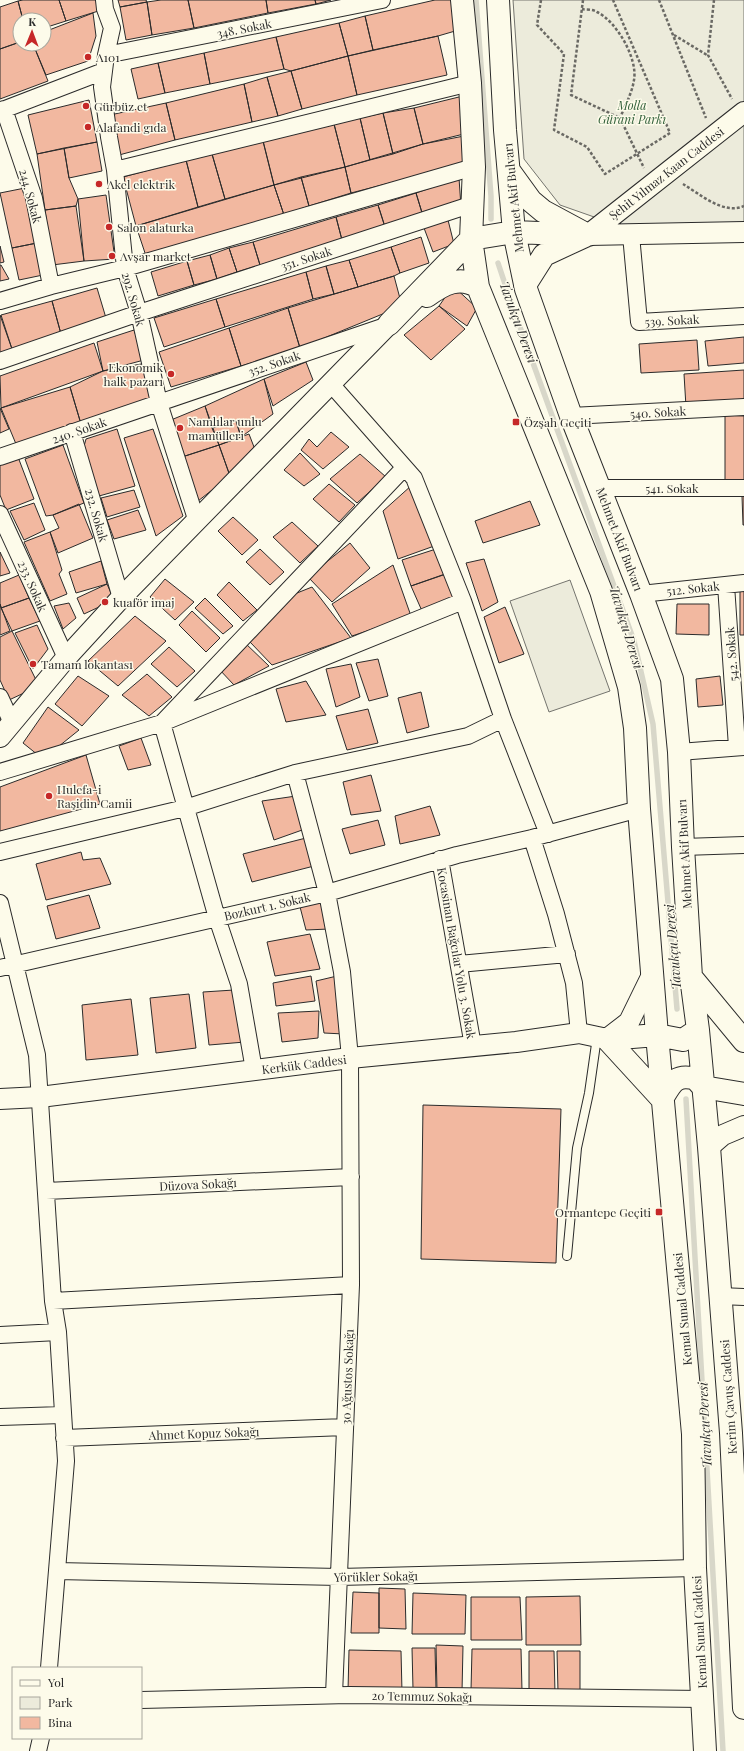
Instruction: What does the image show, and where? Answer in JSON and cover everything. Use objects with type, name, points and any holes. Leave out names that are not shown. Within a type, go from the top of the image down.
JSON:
[{"type":"main road","points":[[462,0],[470,83],[474,167],[471,239],[478,287],[600,591],[629,687],[635,728],[639,809],[657,1035]]},
{"type":"main road","name":"Mehmet Akif Bulvarı","points":[[498,0],[505,130],[510,172],[514,232],[525,285],[571,416],[641,594],[672,679],[679,752],[691,977],[698,1030],[703,1087]]},
{"type":"main road","points":[[510,172],[532,201],[543,212],[588,235]]},
{"type":"main road","points":[[389,324],[471,239],[514,232],[588,235]]},
{"type":"main road","points":[[525,285],[544,255],[588,235]]},
{"type":"main road","points":[[389,324],[438,288],[451,281],[471,282],[478,287]]},
{"type":"main road","points":[[691,977],[744,1040]]},
{"type":"main road","points":[[594,1036],[657,1035],[683,1040],[698,1030]]},
{"type":"main road","name":"Kemal Sunal Caddesi","points":[[657,1035],[693,1434],[695,1568],[705,1751]]},
{"type":"main road","points":[[594,1036],[662,1099],[671,1083],[678,1078],[696,1079],[703,1087],[744,1094]]},
{"type":"main road","name":"Kerim Çavuş Caddesi","points":[[703,1087],[720,1296],[737,1434],[744,1708]]},
{"type":"street","name":"292. Sokak","points":[[104,0],[112,28],[102,87],[108,137],[115,170],[125,268],[139,313],[159,403],[197,522]]},
{"type":"street","name":"348. Sokak","points":[[2,110],[105,63],[382,0]]},
{"type":"street","points":[[115,170],[470,83]]},
{"type":"street","name":"244. Sokak","points":[[2,110],[34,198],[51,286]]},
{"type":"street","name":"Şehit Yılmaz Kaan Caddesi","points":[[588,235],[742,113]]},
{"type":"street","points":[[0,301],[51,286],[125,268],[474,167]]},
{"type":"street","name":"351. Sokak","points":[[0,361],[139,313],[473,204]]},
{"type":"street","points":[[588,235],[744,232]]},
{"type":"street","name":"539. Sokak","points":[[631,235],[639,322],[744,316]]},
{"type":"street","points":[[6,730],[66,658],[121,598],[389,324]]},
{"type":"street","name":"352. Sokak","points":[[159,403],[389,324]]},
{"type":"street","points":[[330,384],[414,478],[463,601],[503,719],[548,834]]},
{"type":"street","name":"240. Sokak","points":[[0,457],[159,403]]},
{"type":"street","name":"540. Sokak","points":[[571,416],[744,407]]},
{"type":"street","name":"232. Sokak","points":[[72,432],[121,598]]},
{"type":"street","points":[[162,723],[404,468]]},
{"type":"street","name":"541. Sokak","points":[[600,488],[744,488]]},
{"type":"street","name":"233. Sokak","points":[[0,514],[66,658]]},
{"type":"street","name":"512. Sokak","points":[[641,594],[744,583]]},
{"type":"street","name":"542. Sokak","points":[[726,585],[741,747]]},
{"type":"street","points":[[0,772],[162,723],[463,601]]},
{"type":"street","points":[[0,697],[6,730]]},
{"type":"street","points":[[0,852],[185,808],[295,773],[468,736],[503,719]]},
{"type":"street","points":[[162,723],[217,918],[239,984],[254,1070]]},
{"type":"street","points":[[679,752],[741,747]]},
{"type":"street","name":"30 Ağustos Sokağı","points":[[295,773],[327,893],[342,972],[350,1058],[350,1285],[334,1696]]},
{"type":"street","name":"Bozkurt 1. Sokak","points":[[8,966],[327,893],[440,860],[548,834],[639,809]]},
{"type":"street","points":[[532,838],[556,914],[574,983],[594,1036],[629,1022],[652,975]]},
{"type":"street","points":[[683,847],[744,845]]},
{"type":"street","name":"Kocasinan Bağcılar Yolu 3. Sokak","points":[[440,860],[473,1046]]},
{"type":"street","points":[[0,903],[8,966],[37,1055],[53,1301],[58,1332],[62,1416],[66,1461],[49,1667]]},
{"type":"street","points":[[459,964],[567,954]]},
{"type":"street","name":"Kerkük Caddesi","points":[[0,1099],[40,1097],[350,1058],[594,1036]]},
{"type":"street","points":[[709,1147],[723,1135],[744,1126]]},
{"type":"street","name":"Düzova Sokağı","points":[[46,1191],[351,1177]]},
{"type":"street","points":[[53,1301],[350,1285]]},
{"type":"street","points":[[720,1296],[744,1297]]},
{"type":"street","points":[[0,1335],[58,1332]]},
{"type":"street","points":[[0,1417],[62,1416]]},
{"type":"street","name":"Ahmet Kopuz Sokağı","points":[[64,1438],[345,1427]]},
{"type":"street","name":"Yörükler Sokağı","points":[[57,1571],[339,1577],[695,1568]]},
{"type":"street","name":"20 Temmuz Sokağı","points":[[142,1700],[334,1696],[703,1699]]},
{"type":"street","points":[[38,1751],[41,1739]]},
{"type":"lane","points":[[567,1256],[577,1148],[589,1093],[594,1036]]},
{"type":"path","points":[[541,0],[537,25],[564,54],[554,130],[587,147],[605,174],[670,133],[613,0]]},
{"type":"path","points":[[583,0],[571,95],[620,118],[637,154],[659,179],[722,207],[739,208],[744,206]]},
{"type":"path","points":[[659,0],[713,136]]},
{"type":"path","points":[[708,55],[714,0]]},
{"type":"path","points":[[582,9],[596,11],[610,22],[626,45],[631,57],[634,67],[634,79],[620,118]]},
{"type":"path","points":[[673,35],[708,55],[742,113]]},
{"type":"green space","name":"Molla Gürani Parkı","points":[[513,0],[744,0],[744,223],[617,225],[560,205],[524,159]]},
{"type":"green space","points":[[570,580],[610,691],[549,712],[510,601]]},
{"type":"building","points":[[59,0],[66,21],[52,25],[52,12],[21,12],[18,1]]},
{"type":"building","points":[[59,0],[103,0],[105,9],[66,21]]},
{"type":"building","points":[[118,0],[146,0],[147,2],[120,7]]},
{"type":"building","points":[[161,0],[188,0],[194,28],[152,35],[147,2]]},
{"type":"building","points":[[188,0],[266,0],[268,13],[194,28]]},
{"type":"building","points":[[266,0],[315,0],[316,4],[268,13]]},
{"type":"building","points":[[315,0],[331,0],[316,4]]},
{"type":"building","points":[[435,0],[455,0],[462,29],[438,36],[373,50],[365,16]]},
{"type":"building","points":[[18,1],[21,12],[12,12],[12,45],[0,49],[0,7]]},
{"type":"building","points":[[147,2],[152,35],[126,40],[120,7]]},
{"type":"building","points":[[93,13],[96,36],[88,61],[46,75],[36,52],[52,52],[52,29]]},
{"type":"building","points":[[365,16],[373,50],[348,56],[339,23]]},
{"type":"building","points":[[339,23],[348,56],[291,71],[284,69],[276,37]]},
{"type":"building","points":[[438,36],[447,75],[357,95],[348,56]]},
{"type":"building","points":[[276,37],[284,69],[210,84],[204,53]]},
{"type":"building","points":[[12,45],[12,52],[36,52],[48,81],[0,99],[0,49]]},
{"type":"building","points":[[204,53],[210,84],[165,93],[158,63]]},
{"type":"building","points":[[348,56],[357,95],[302,109],[291,71]]},
{"type":"building","points":[[158,63],[165,93],[138,99],[131,69]]},
{"type":"building","points":[[291,71],[302,109],[278,116],[267,77]]},
{"type":"building","points":[[267,77],[278,116],[252,122],[244,84]]},
{"type":"building","points":[[244,84],[252,122],[175,140],[166,103]]},
{"type":"building","points":[[463,96],[472,132],[423,144],[414,108]]},
{"type":"building","points":[[89,100],[97,142],[37,154],[28,115]]},
{"type":"building","points":[[166,103],[175,140],[119,155],[110,115]]},
{"type":"building","points":[[414,108],[423,144],[393,154],[383,113]]},
{"type":"building","points":[[383,113],[393,154],[370,160],[360,118]]},
{"type":"building","points":[[360,118],[370,160],[345,167],[334,124]]},
{"type":"building","points":[[334,124],[345,167],[274,185],[263,141]]},
{"type":"building","points":[[464,136],[471,162],[351,193],[345,167],[423,144]]},
{"type":"building","points":[[263,141],[274,185],[225,199],[212,154]]},
{"type":"building","points":[[97,142],[102,171],[69,178],[64,148]]},
{"type":"building","points":[[64,148],[69,178],[78,199],[76,206],[45,210],[37,154]]},
{"type":"building","points":[[212,154],[225,199],[198,207],[186,160]]},
{"type":"building","points":[[186,160],[198,207],[136,226],[123,177]]},
{"type":"building","points":[[345,167],[351,193],[309,206],[301,177]]},
{"type":"building","points":[[301,177],[309,206],[284,215],[274,185]]},
{"type":"building","points":[[459,178],[461,207],[423,216],[416,193]]},
{"type":"building","points":[[274,185],[284,215],[146,256],[136,226]]},
{"type":"building","points":[[25,188],[37,243],[12,248],[0,193]]},
{"type":"building","points":[[416,193],[423,216],[385,227],[378,205]]},
{"type":"building","points":[[106,195],[115,259],[84,261],[78,199]]},
{"type":"building","points":[[378,205],[385,227],[342,240],[336,217]]},
{"type":"building","points":[[76,206],[84,261],[52,265],[45,210]]},
{"type":"building","points":[[336,217],[342,240],[260,265],[253,242]]},
{"type":"building","points":[[448,220],[454,244],[433,252],[424,228]]},
{"type":"building","points":[[421,237],[429,263],[400,273],[391,247]]},
{"type":"building","points":[[253,242],[260,265],[237,272],[229,248]]},
{"type":"building","points":[[37,243],[43,275],[19,280],[12,248]]},
{"type":"building","points":[[0,246],[4,262],[0,263]]},
{"type":"building","points":[[391,247],[400,273],[358,287],[349,260]]},
{"type":"building","points":[[229,248],[237,272],[217,279],[210,255]]},
{"type":"building","points":[[210,255],[217,279],[194,285],[187,261]]},
{"type":"building","points":[[349,260],[358,287],[334,294],[326,266]]},
{"type":"building","points":[[187,261],[194,285],[158,296],[151,272]]},
{"type":"building","points":[[1,265],[9,279],[0,281]]},
{"type":"building","points":[[326,266],[334,294],[313,299],[306,272]]},
{"type":"building","points":[[306,272],[313,299],[225,327],[216,299]]},
{"type":"building","points":[[394,276],[402,306],[300,348],[288,308]]},
{"type":"building","points":[[453,286],[477,308],[467,326],[439,306]]},
{"type":"building","points":[[97,288],[106,318],[61,334],[52,301]]},
{"type":"building","points":[[216,299],[225,327],[164,347],[154,318]]},
{"type":"building","points":[[52,301],[61,334],[12,349],[1,315]]},
{"type":"building","points":[[439,306],[465,329],[431,360],[404,335]]},
{"type":"building","points":[[288,308],[300,348],[241,366],[229,328]]},
{"type":"building","points":[[0,315],[12,349],[0,353]]},
{"type":"building","points":[[229,328],[241,366],[171,387],[159,352]]},
{"type":"building","points":[[134,330],[144,360],[103,371],[97,342]]},
{"type":"building","points":[[744,337],[744,363],[708,366],[705,341]]},
{"type":"building","points":[[697,340],[699,370],[641,373],[639,344]]},
{"type":"building","points":[[94,343],[103,371],[1,408],[0,376]]},
{"type":"building","points":[[306,362],[313,380],[273,406],[264,379]]},
{"type":"building","points":[[141,364],[153,400],[81,424],[70,387],[103,371]]},
{"type":"building","points":[[744,370],[744,403],[686,407],[684,374]]},
{"type":"building","points":[[264,379],[273,414],[241,437],[236,421],[212,428],[205,406]]},
{"type":"building","points":[[70,387],[81,424],[16,444],[1,408]]},
{"type":"building","points":[[205,406],[219,445],[182,457],[171,420]]},
{"type":"building","points":[[0,408],[9,429],[0,433]]},
{"type":"building","points":[[725,415],[744,416],[744,485],[725,485]]},
{"type":"building","points":[[236,421],[241,437],[219,445],[212,428]]},
{"type":"building","points":[[117,429],[135,486],[99,496],[83,450],[86,439]]},
{"type":"building","points":[[153,429],[183,516],[156,536],[124,438]]},
{"type":"building","points":[[331,432],[349,447],[323,469],[301,450],[309,439],[317,447]]},
{"type":"building","points":[[249,434],[254,447],[230,476],[219,445]]},
{"type":"building","points":[[63,445],[84,503],[53,515],[46,516],[25,459]]},
{"type":"building","points":[[219,445],[230,476],[198,501],[182,457]]},
{"type":"building","points":[[300,453],[320,474],[304,486],[284,470]]},
{"type":"building","points":[[360,454],[386,477],[357,503],[330,479]]},
{"type":"building","points":[[18,457],[34,499],[6,510],[0,495],[0,464]]},
{"type":"building","points":[[329,484],[355,505],[339,522],[313,499]]},
{"type":"building","points":[[412,485],[437,545],[398,559],[383,511]]},
{"type":"building","points":[[134,490],[140,507],[107,517],[101,498]]},
{"type":"building","points":[[742,496],[744,496],[744,525],[743,525]]},
{"type":"building","points":[[530,501],[540,525],[483,543],[475,521]]},
{"type":"building","points":[[34,503],[45,530],[24,540],[10,511]]},
{"type":"building","points":[[79,504],[93,538],[58,553],[50,532],[59,528],[53,515]]},
{"type":"building","points":[[138,510],[146,530],[114,539],[107,520]]},
{"type":"building","points":[[233,517],[258,540],[242,555],[218,531]]},
{"type":"building","points":[[292,522],[318,546],[300,563],[273,537]]},
{"type":"building","points":[[50,532],[62,570],[59,574],[67,594],[50,601],[24,542]]},
{"type":"building","points":[[350,543],[370,568],[332,602],[308,577]]},
{"type":"building","points":[[260,549],[284,572],[270,585],[246,562]]},
{"type":"building","points":[[436,549],[445,574],[411,586],[402,560]]},
{"type":"building","points":[[0,552],[10,573],[0,576]]},
{"type":"building","points":[[484,559],[498,602],[482,611],[466,563]]},
{"type":"building","points":[[101,561],[107,584],[76,593],[69,572]]},
{"type":"building","points":[[393,565],[411,616],[352,636],[332,604]]},
{"type":"building","points":[[449,573],[457,598],[422,611],[411,586]]},
{"type":"building","points":[[19,575],[29,598],[1,608],[0,583]]},
{"type":"building","points":[[165,579],[194,602],[175,620],[150,597]]},
{"type":"building","points":[[229,582],[257,610],[243,621],[217,595]]},
{"type":"building","points":[[107,584],[114,600],[84,614],[77,598]]},
{"type":"building","points":[[312,587],[351,638],[272,665],[250,642],[292,595]]},
{"type":"building","points":[[740,591],[744,591],[744,635],[740,635]]},
{"type":"building","points":[[29,598],[40,621],[12,631],[1,608]]},
{"type":"building","points":[[205,598],[233,626],[223,634],[195,608]]},
{"type":"building","points":[[69,603],[76,618],[63,629],[54,606]]},
{"type":"building","points":[[0,604],[10,631],[0,635]]},
{"type":"building","points":[[677,604],[709,604],[709,635],[676,634]]},
{"type":"building","points":[[505,607],[524,654],[499,663],[484,617]]},
{"type":"building","points":[[192,611],[220,638],[206,652],[179,625]]},
{"type":"building","points":[[135,616],[166,641],[118,686],[88,661]]},
{"type":"building","points":[[37,625],[48,649],[33,669],[15,633]]},
{"type":"building","points":[[12,631],[39,686],[9,700],[0,680],[0,637]]},
{"type":"building","points":[[244,642],[269,666],[234,685],[218,668]]},
{"type":"building","points":[[169,647],[195,671],[177,687],[151,664]]},
{"type":"building","points":[[378,659],[388,696],[369,701],[356,663]]},
{"type":"building","points":[[351,664],[360,697],[336,707],[326,669]]},
{"type":"building","points":[[147,674],[172,697],[149,716],[122,695]]},
{"type":"building","points":[[78,676],[109,696],[82,726],[55,704]]},
{"type":"building","points":[[720,676],[723,705],[698,707],[696,679]]},
{"type":"building","points":[[306,681],[326,715],[286,722],[276,689]]},
{"type":"building","points":[[421,692],[429,727],[407,733],[398,698]]},
{"type":"building","points":[[48,707],[79,730],[43,759],[23,743]]},
{"type":"building","points":[[368,709],[378,743],[347,750],[336,716]]},
{"type":"building","points":[[141,738],[151,765],[128,770],[119,746]]},
{"type":"building","name":"Hulefa-i Raşidin Camii","points":[[86,755],[100,804],[0,831],[0,787]]},
{"type":"building","points":[[371,775],[381,811],[351,815],[343,782]]},
{"type":"building","points":[[296,796],[305,829],[274,840],[262,801]]},
{"type":"building","points":[[430,806],[440,835],[400,844],[395,816]]},
{"type":"building","points":[[378,820],[385,845],[350,854],[342,829]]},
{"type":"building","points":[[306,838],[314,866],[252,882],[243,854]]},
{"type":"building","points":[[81,852],[83,860],[100,858],[111,884],[46,900],[36,864]]},
{"type":"building","points":[[89,895],[100,928],[56,939],[47,906]]},
{"type":"building","points":[[323,898],[329,929],[306,930],[299,903]]},
{"type":"building","points":[[310,934],[320,969],[275,976],[267,942]]},
{"type":"building","points":[[311,976],[315,1001],[276,1006],[273,983]]},
{"type":"building","points":[[337,976],[344,1034],[324,1033],[316,981]]},
{"type":"building","points":[[234,990],[245,1042],[209,1045],[203,992]]},
{"type":"building","points":[[189,994],[196,1048],[156,1053],[150,998]]},
{"type":"building","points":[[131,999],[138,1055],[86,1060],[82,1005]]},
{"type":"building","points":[[319,1011],[318,1038],[282,1042],[278,1013]]},
{"type":"building","points":[[423,1105],[561,1109],[556,1263],[421,1259]]},
{"type":"building","points":[[379,1588],[405,1589],[406,1629],[379,1628]]},
{"type":"building","points":[[353,1592],[379,1593],[379,1633],[351,1633]]},
{"type":"building","points":[[413,1593],[466,1595],[465,1634],[412,1634]]},
{"type":"building","points":[[580,1596],[581,1645],[526,1645],[526,1597]]},
{"type":"building","points":[[471,1597],[520,1597],[522,1640],[471,1640]]},
{"type":"building","points":[[436,1645],[463,1646],[462,1692],[437,1691]]},
{"type":"building","points":[[412,1648],[435,1648],[436,1689],[413,1689]]},
{"type":"building","points":[[472,1649],[521,1649],[522,1691],[471,1690]]},
{"type":"building","points":[[349,1650],[401,1651],[402,1692],[348,1691]]},
{"type":"building","points":[[529,1651],[554,1651],[555,1693],[529,1693]]},
{"type":"building","points":[[557,1651],[580,1651],[580,1693],[558,1692]]},
{"type":"waterway","name":"Tavukçu Deresi","points":[[476,0],[491,196],[491,219]]},
{"type":"waterway","name":"Tavukçu Deresi","points":[[498,263],[634,641],[653,724],[677,1009]]},
{"type":"waterway","name":"Tavukçu Deresi","points":[[686,1099],[723,1751]]},
{"type":"place","name":"A101","points":[[88,57]]},
{"type":"place","name":"Gürbüz et","points":[[86,106]]},
{"type":"place","name":"Alafandi gıda","points":[[88,127]]},
{"type":"place","name":"Akel elektrik","points":[[99,184]]},
{"type":"place","name":"Salon alaturka","points":[[109,227]]},
{"type":"place","name":"Avşar market","points":[[112,256]]},
{"type":"place","name":"Ekonomik halk pazarı","points":[[171,374]]},
{"type":"place","name":"Özşah Geçiti","points":[[516,422]]},
{"type":"place","name":"Namlılar unlu mamülleri","points":[[180,428]]},
{"type":"place","name":"kuaför imaj","points":[[105,602]]},
{"type":"place","name":"Tamam lokantası","points":[[33,664]]},
{"type":"place","name":"Hulefa-i Raşidin Camii","points":[[49,796]]},
{"type":"place","name":"Ormantepe Geçiti","points":[[659,1212]]}]
